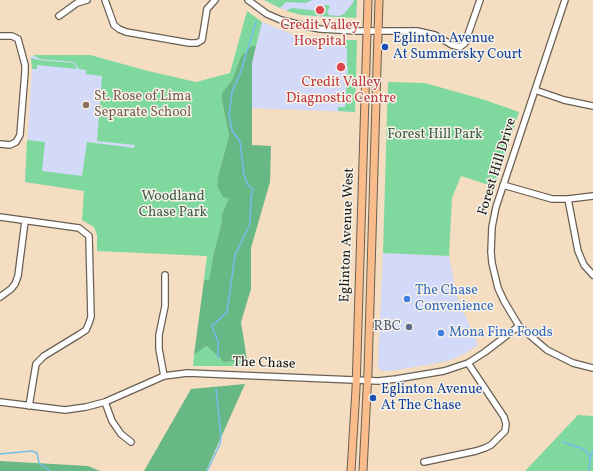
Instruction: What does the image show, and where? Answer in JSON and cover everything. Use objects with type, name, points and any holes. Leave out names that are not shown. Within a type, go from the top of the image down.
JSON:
[{"type":"main road","name":"Eglinton Avenue West","points":[[351,471],[356,380],[368,0]]},
{"type":"main road","name":"Eglinton Avenue West","points":[[363,471],[368,380],[379,0]]},
{"type":"street","points":[[59,16],[78,3],[87,0]]},
{"type":"street","points":[[105,0],[114,25],[119,29],[189,43],[197,43],[202,40],[207,9],[215,0]]},
{"type":"street","points":[[248,0],[267,14],[291,23],[320,29],[416,31],[435,35],[452,45],[460,47],[466,43],[480,0]]},
{"type":"street","name":"Forest Hill Drive","points":[[564,0],[496,207],[490,243],[492,263],[498,288],[519,326],[547,350],[573,363],[593,368]]},
{"type":"street","points":[[0,36],[12,36],[18,39],[25,65],[20,135],[16,142],[10,145],[0,144]]},
{"type":"street","points":[[535,90],[564,100],[593,106]]},
{"type":"street","points":[[503,185],[546,198],[568,199],[593,196]]},
{"type":"street","points":[[568,199],[578,251],[584,265],[593,275]]},
{"type":"street","points":[[0,217],[79,228],[89,236],[90,242],[91,317],[89,323],[86,330],[44,356],[36,364],[29,406]]},
{"type":"street","points":[[0,297],[11,289],[18,276],[25,221]]},
{"type":"street","points":[[164,376],[159,349],[159,335],[165,306],[165,275]]},
{"type":"street","name":"The Chase","points":[[0,402],[65,410],[86,407],[105,402],[164,376],[187,373],[356,380],[396,379],[420,376],[444,372],[468,363],[519,326]]},
{"type":"street","points":[[424,462],[480,450],[491,445],[505,431],[506,424],[504,417],[468,363]]},
{"type":"street","points":[[105,402],[112,421],[121,434],[131,442]]},
{"type":"shaded area","name":"Credit Valley Hospital","points":[[264,0],[357,0],[357,17],[301,15],[280,8]]},
{"type":"shaded area","points":[[262,22],[294,35],[326,39],[357,40],[355,112],[251,108],[252,63]]},
{"type":"shaded area","name":"St. Rose of Lima Separate School","points":[[90,55],[148,71],[126,196],[25,182],[32,69],[31,56]]},
{"type":"shaded area","points":[[383,253],[449,256],[457,297],[478,345],[451,360],[391,371],[383,371],[378,368]]},
{"type":"green space","points":[[264,0],[312,0],[306,3],[286,2],[280,8]]},
{"type":"green space","points":[[354,0],[357,0],[356,18],[301,15],[286,11],[292,8],[320,11],[324,9],[325,5],[327,5],[330,6],[327,12],[329,15],[339,16],[344,14]]},
{"type":"green space","name":"Woodland Chase Park","points":[[247,11],[262,22],[256,46],[252,46],[241,56],[232,80],[222,94],[229,136],[218,176],[217,186],[229,198],[222,214],[222,221],[213,256],[209,281],[204,280],[207,256],[97,251],[97,235],[94,227],[82,220],[84,191],[25,182],[27,140],[45,142],[42,171],[82,176],[87,142],[134,148],[135,145],[97,141],[102,76],[86,74],[86,70],[79,69],[74,62],[40,59],[33,55],[90,55],[196,82],[230,73]]},
{"type":"green space","points":[[344,40],[357,40],[355,112],[338,111],[338,107],[345,107],[348,67],[347,49],[343,45]]},
{"type":"green space","points":[[252,46],[256,46],[252,63],[252,145],[271,146],[270,182],[251,248],[251,289],[241,322],[247,360],[224,362],[206,346],[194,355],[204,280],[209,280],[213,256],[222,221],[222,214],[229,198],[223,197],[217,186],[218,176],[229,136],[222,101],[222,93],[232,80],[241,56]]},
{"type":"green space","points":[[31,58],[74,63],[77,69],[37,65],[37,69],[32,69]]},
{"type":"green space","name":"Forest Hill Park","points":[[388,82],[425,83],[485,100],[519,112],[495,187],[461,176],[452,198],[449,256],[383,253]]},
{"type":"green space","points":[[205,346],[224,362],[247,360],[247,366],[193,366],[194,355]]},
{"type":"green space","points":[[245,384],[206,471],[144,471],[191,389]]},
{"type":"green space","points":[[578,415],[593,416],[593,471],[525,471]]},
{"type":"green space","points":[[0,461],[88,466],[100,471],[0,471]]},
{"type":"waterway","points":[[218,358],[218,342],[212,326],[227,312],[235,255],[250,224],[251,197],[253,189],[248,185],[244,175],[240,142],[232,130],[229,115],[232,92],[240,74],[256,22]]},
{"type":"waterway","points":[[207,471],[220,444],[221,435],[216,389]]},
{"type":"waterway","points":[[563,442],[583,449],[587,452],[590,458]]},
{"type":"waterway","points":[[589,471],[590,458],[593,450]]},
{"type":"waterway","points":[[0,454],[32,451],[37,453],[39,463],[50,471]]},
{"type":"place","name":"Credit Valley Hospital","points":[[320,10]]},
{"type":"place","name":"Eglinton Avenue At Summersky Court","points":[[385,47]]},
{"type":"place","name":"Credit Valley Diagnostic Centre","points":[[341,67]]},
{"type":"place","name":"St. Rose of Lima Separate School","points":[[86,105]]},
{"type":"place","name":"The Chase Convenience","points":[[407,299]]},
{"type":"place","name":"RBC","points":[[409,327]]},
{"type":"place","name":"Mona Fine Foods","points":[[441,333]]},
{"type":"place","name":"Eglinton Avenue At The Chase","points":[[373,398]]}]
